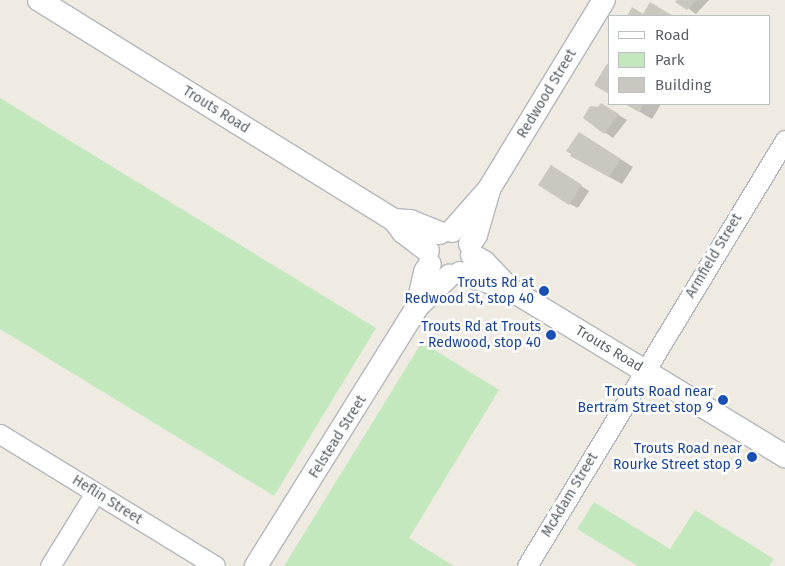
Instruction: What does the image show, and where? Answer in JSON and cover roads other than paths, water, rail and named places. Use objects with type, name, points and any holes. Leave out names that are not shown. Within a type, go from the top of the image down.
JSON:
[{"type":"street","name":"Trouts Road","points":[[38,0],[394,220],[410,221],[437,245],[441,274],[454,275],[510,289]]},
{"type":"street","name":"Redwood Street","points":[[437,245],[489,189],[604,0]]},
{"type":"street","name":"Armfield Street","points":[[644,372],[785,140]]},
{"type":"street","name":"Redwood Street","points":[[454,275],[466,268],[489,189]]},
{"type":"street","name":"Trouts Road","points":[[437,245],[463,235],[471,249],[510,289],[785,456]]},
{"type":"street","name":"Felstead Street","points":[[417,307],[425,272],[437,245]]},
{"type":"street","name":"Felstead Street","points":[[256,566],[417,307],[454,275]]},
{"type":"street","name":"McAdam Street","points":[[527,566],[644,372]]},
{"type":"street","name":"Heflin Street","points":[[0,434],[214,566]]},
{"type":"street","points":[[50,566],[95,493]]},
{"type":"place","name":"Trouts Rd at Redwood St, stop 40","points":[[544,291]]},
{"type":"place","name":"Trouts Rd at Trouts - Redwood, stop 40","points":[[551,335]]},
{"type":"place","name":"Trouts Road near Bertram Street stop 9","points":[[723,400]]},
{"type":"place","name":"Trouts Road near Rourke Street stop 9","points":[[752,457]]}]
